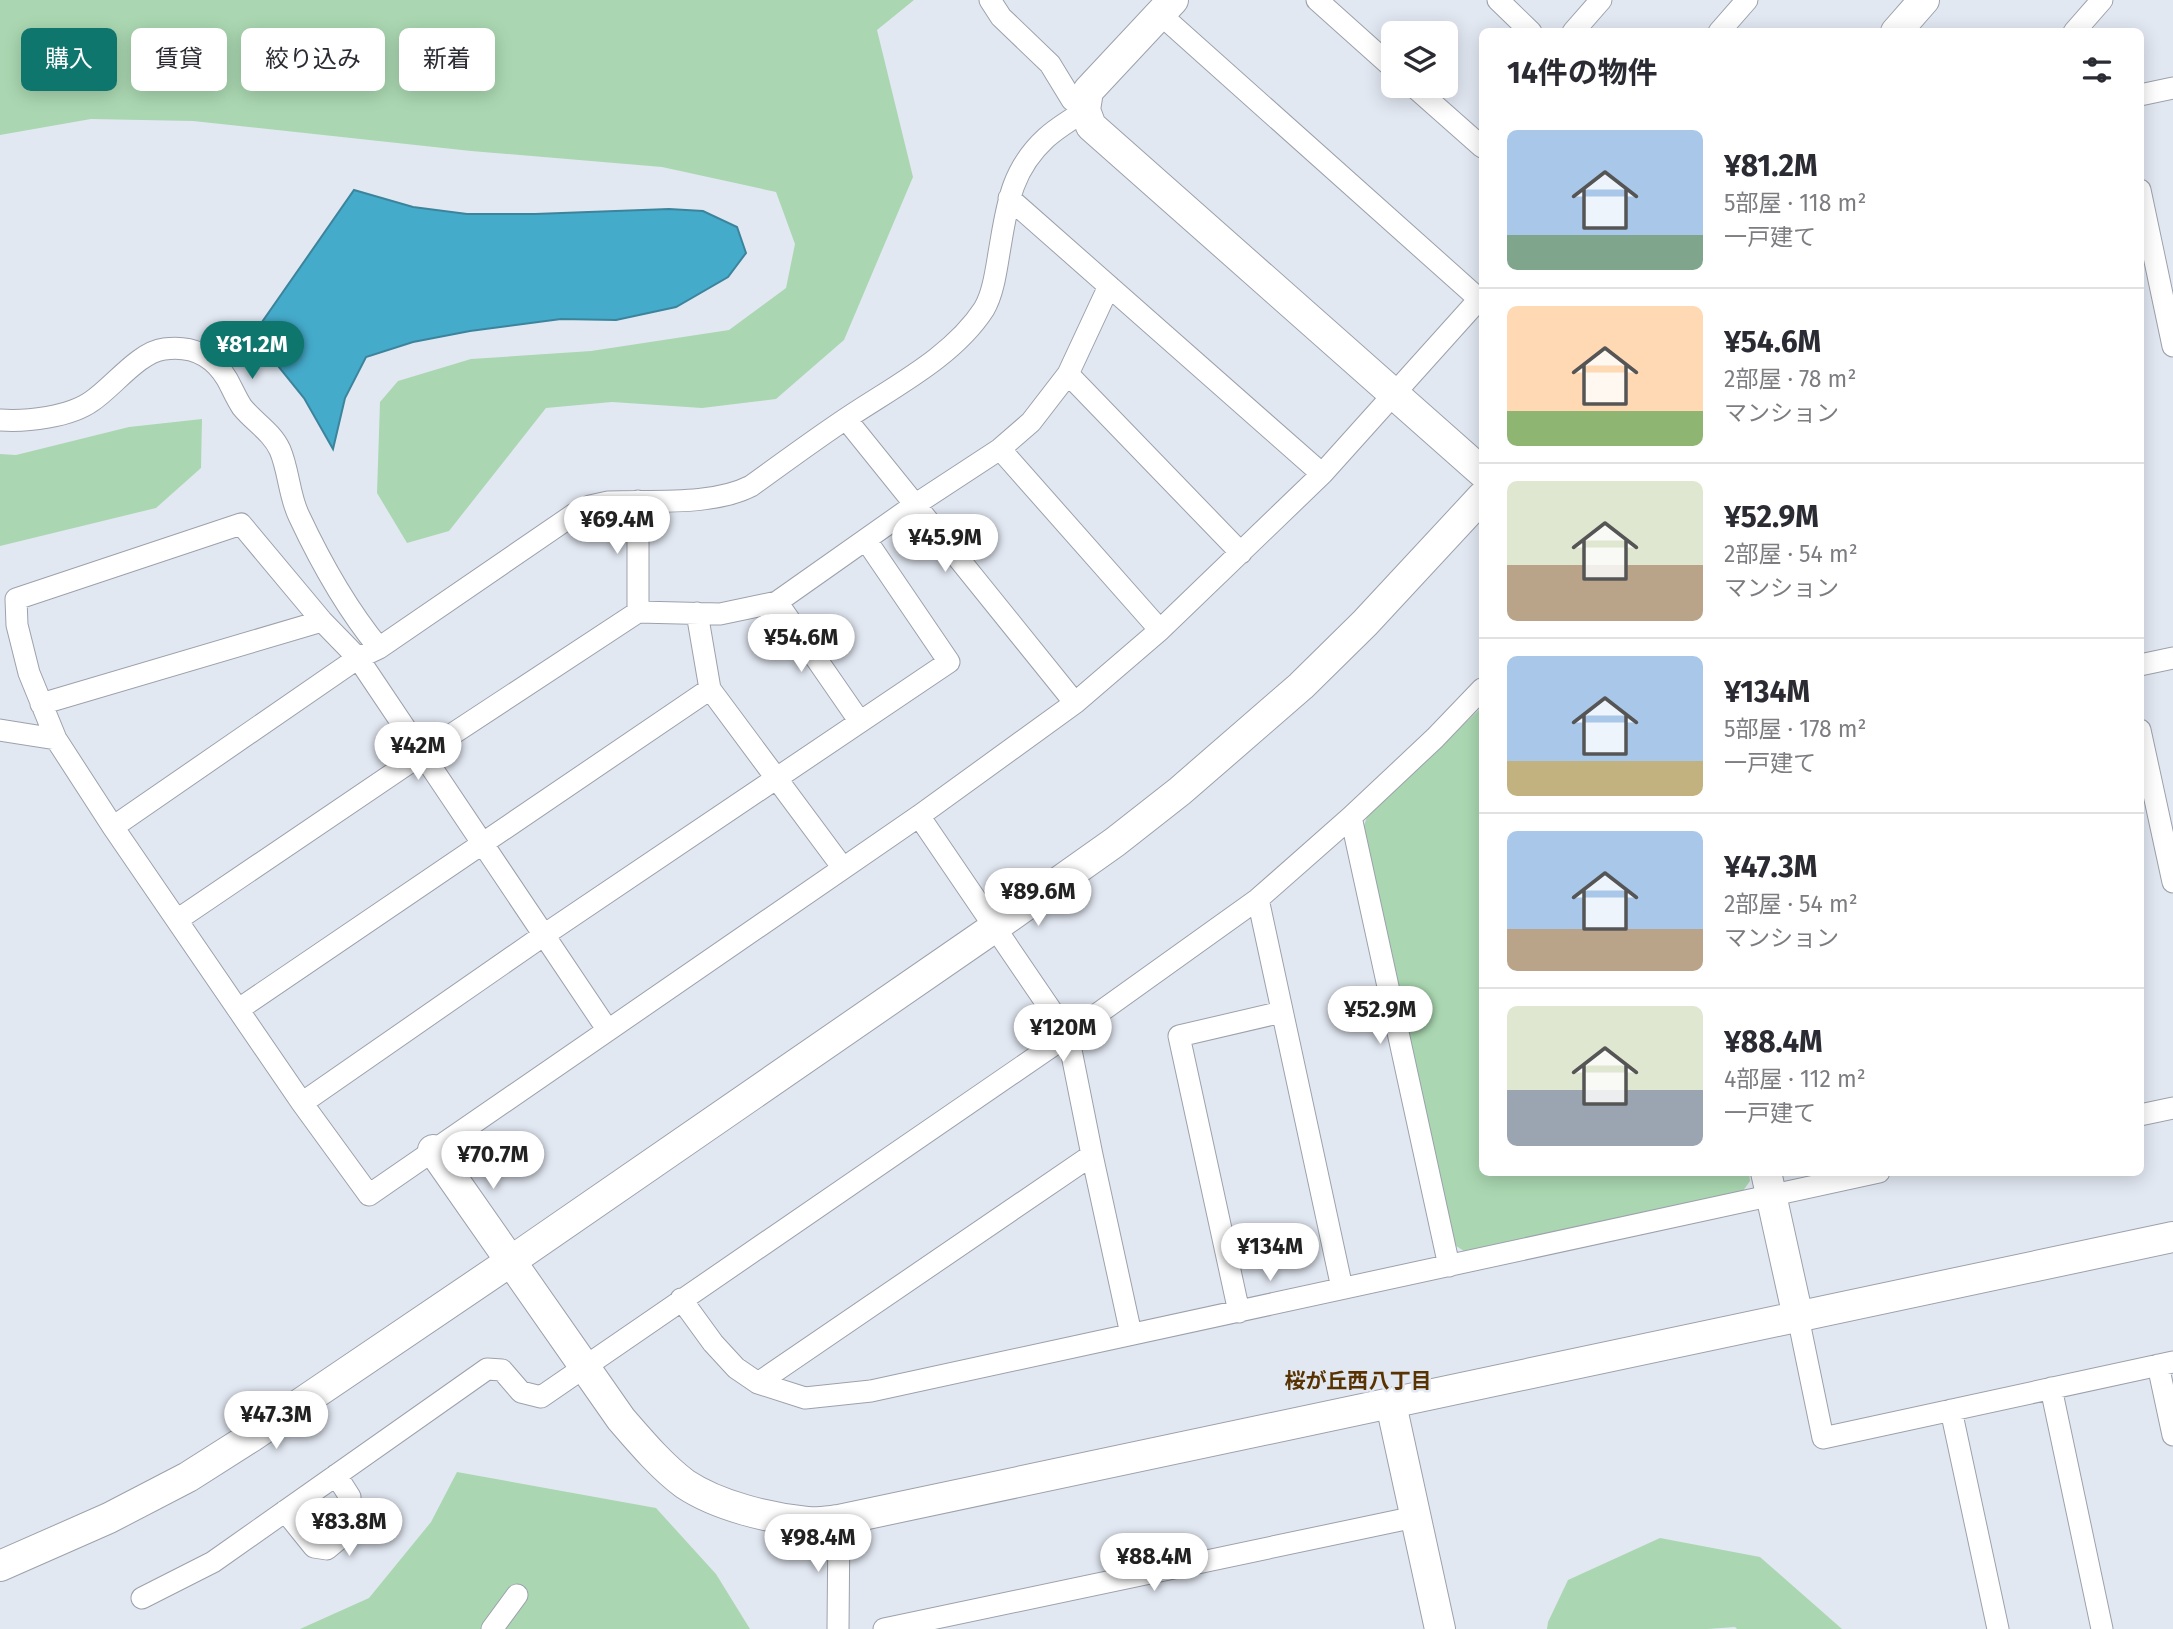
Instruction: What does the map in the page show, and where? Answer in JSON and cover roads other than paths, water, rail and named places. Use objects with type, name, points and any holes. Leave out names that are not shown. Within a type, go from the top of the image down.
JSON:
[{"type":"street","points":[[990,0],[1001,18],[1051,64],[1072,100],[1085,110]]},
{"type":"street","points":[[1317,0],[1381,57]]},
{"type":"street","points":[[1497,0],[1527,28]]},
{"type":"street","points":[[1576,28],[1601,0]]},
{"type":"street","points":[[1723,28],[1748,0]]},
{"type":"street","points":[[1900,28],[1924,0]]},
{"type":"street","points":[[2078,28],[2102,0]]},
{"type":"street","points":[[1479,296],[1166,7],[1088,91],[1085,110],[1091,126],[1479,468]]},
{"type":"street","points":[[2144,94],[2173,88]]},
{"type":"street","points":[[1427,98],[1479,141]]},
{"type":"street","points":[[113,827],[573,515],[590,506],[608,502],[716,498],[735,494],[751,486],[957,342],[985,308],[994,279],[1009,198],[1026,159],[1047,137],[1085,110]]},
{"type":"street","points":[[1009,198],[1322,474]]},
{"type":"street","points":[[2144,209],[2173,346]]},
{"type":"street","points":[[177,920],[638,612],[720,614],[777,603],[916,504],[1000,449],[1031,422],[1068,374],[1109,286]]},
{"type":"street","points":[[607,1029],[358,659],[322,621],[241,524],[16,600],[20,637],[29,673],[55,739],[302,1103],[369,1195],[919,816],[1075,703],[1160,630],[1322,474],[1479,300]]},
{"type":"street","points":[[0,420],[19,422],[63,413],[90,402],[141,360],[161,349],[189,348],[212,360],[225,376],[240,405],[272,436],[281,452],[298,514],[344,601],[379,648]]},
{"type":"street","points":[[1068,374],[1241,553]]},
{"type":"street","points":[[846,419],[1075,703]]},
{"type":"street","points":[[1000,449],[1160,630]]},
{"type":"street","points":[[0,1566],[109,1518],[188,1477],[251,1437],[995,928],[1115,842],[1180,791],[1301,686],[1365,623],[1479,500]]},
{"type":"street","points":[[638,501],[638,612]]},
{"type":"street","points":[[302,1103],[544,935],[950,662],[866,540]]},
{"type":"street","points":[[777,603],[860,722]]},
{"type":"street","points":[[697,613],[710,689],[843,868]]},
{"type":"street","points":[[41,704],[322,621]]},
{"type":"street","points":[[2144,665],[2173,658]]},
{"type":"street","points":[[239,1009],[710,689]]},
{"type":"street","points":[[142,1598],[213,1562],[487,1369],[502,1370],[521,1392],[541,1397],[1068,1035],[1258,899],[1352,817],[1479,692]]},
{"type":"street","points":[[0,730],[55,739]]},
{"type":"street","points":[[2145,774],[2173,883]]},
{"type":"street","points":[[919,816],[1068,1035],[1131,1334]]},
{"type":"street","points":[[1352,817],[1449,1266]]},
{"type":"street","points":[[1258,899],[1342,1288]]},
{"type":"street","points":[[1239,1312],[1179,1036],[1282,1012]]},
{"type":"street","points":[[2144,1114],[2173,1108]]},
{"type":"street","points":[[433,1150],[621,1419],[653,1455],[686,1484],[729,1506],[810,1522],[839,1520],[2173,1237]]},
{"type":"street","points":[[758,1382],[1092,1156]]},
{"type":"street","points":[[681,1299],[736,1368],[758,1382],[806,1398],[871,1391],[1449,1266],[1769,1185],[1845,1176]]},
{"type":"street","points":[[1769,1185],[1823,1438],[2166,1363],[2173,1435]]},
{"type":"street","points":[[2051,1388],[2102,1629]]},
{"type":"street","points":[[1391,1404],[1436,1628]]},
{"type":"street","points":[[1951,1410],[1998,1629]]},
{"type":"street","points":[[285,1511],[314,1547],[327,1549],[339,1539],[350,1497],[336,1475]]},
{"type":"street","points":[[884,1629],[1415,1517]]},
{"type":"street","points":[[838,1629],[839,1520]]},
{"type":"street","points":[[492,1629],[517,1595]]},
{"type":"water","points":[[354,190],[413,207],[467,214],[669,209],[703,211],[737,227],[746,253],[728,277],[676,307],[616,320],[561,319],[470,331],[413,342],[366,357],[345,398],[333,449],[304,398],[253,335]]},
{"type":"district","name":"桜が丘西八丁目","points":[[1358,1381]]}]
